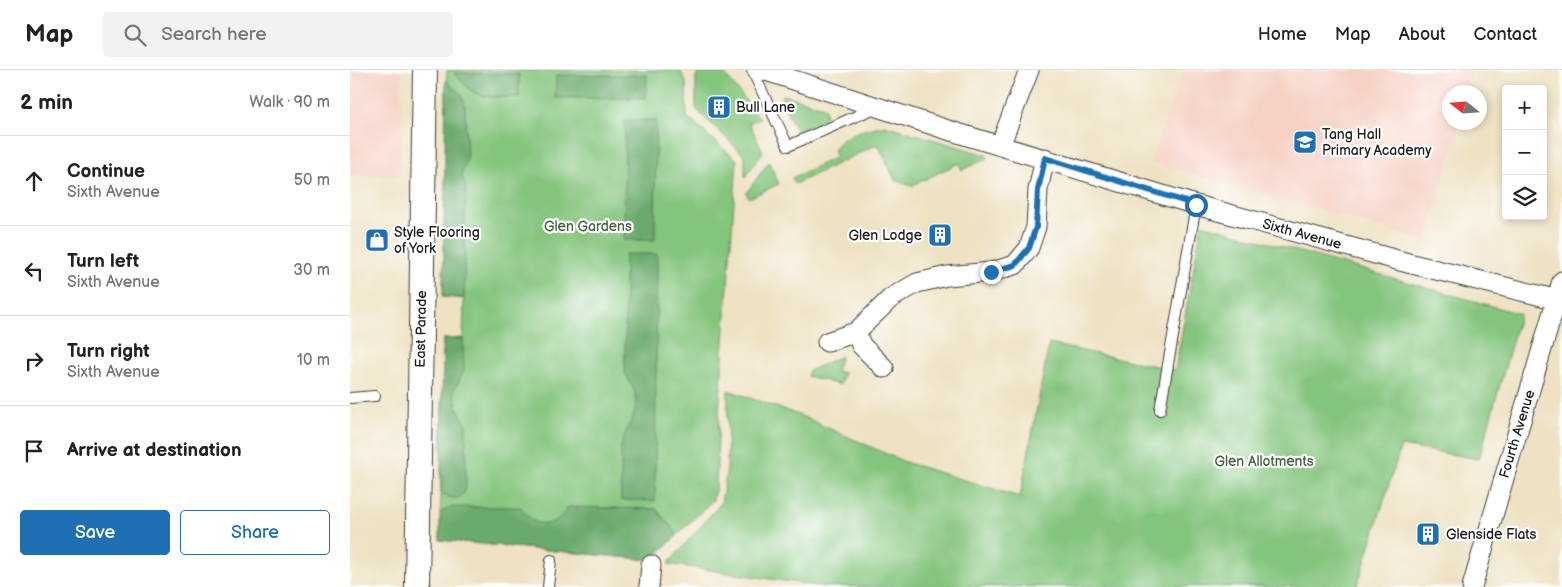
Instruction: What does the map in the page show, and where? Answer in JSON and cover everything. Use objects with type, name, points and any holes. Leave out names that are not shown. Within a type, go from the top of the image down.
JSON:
[{"type":"street","name":"East Parade","points":[[417,587],[425,70]]},
{"type":"street","points":[[1000,146],[1029,70]]},
{"type":"street","name":"Sixth Avenue","points":[[775,72],[1000,146],[1196,205],[1408,263],[1559,301]]},
{"type":"street","points":[[827,342],[856,332],[891,298],[917,283],[947,276],[991,272],[1015,265],[1029,248],[1036,227],[1038,190],[1045,158]]},
{"type":"street","name":"Fourth Avenue","points":[[1472,587],[1559,301],[1562,281]]},
{"type":"street","points":[[856,332],[861,345],[884,368]]},
{"type":"street","points":[[649,587],[651,565]]},
{"type":"lane","points":[[752,70],[788,146],[878,107]]},
{"type":"lane","points":[[1160,410],[1196,205]]},
{"type":"lane","points":[[350,398],[375,396]]},
{"type":"lane","points":[[548,587],[551,560]]},
{"type":"shaded area","points":[[350,70],[402,70],[400,176],[350,175]]},
{"type":"shaded area","name":"Tang Hall Primary Academy","points":[[1183,70],[1473,70],[1469,85],[1442,85],[1442,130],[1457,130],[1426,242],[1311,207],[1150,162]]},
{"type":"green space","name":"Glen Gardens","points":[[447,70],[680,70],[686,82],[687,117],[737,160],[719,413],[716,489],[713,500],[651,560],[440,540],[443,339],[463,338],[464,299],[443,297]]},
{"type":"green space","points":[[703,70],[719,70],[723,72],[760,118],[749,123],[763,152],[745,177],[745,156],[696,109],[696,76]]},
{"type":"green space","points":[[454,73],[519,74],[519,97],[482,96],[469,89]]},
{"type":"green space","points":[[556,75],[647,75],[646,98],[555,98]]},
{"type":"green space","points":[[446,81],[462,95],[465,106],[467,160],[462,171],[466,188],[464,298],[443,297]]},
{"type":"green space","points":[[782,95],[822,106],[825,108],[826,115],[822,121],[797,131],[781,101]]},
{"type":"green space","points":[[625,120],[656,120],[655,240],[624,240]]},
{"type":"green space","points":[[885,125],[986,155],[988,158],[962,170],[959,163],[911,186],[895,180],[878,144],[795,184],[792,178],[836,157],[833,151],[848,136]]},
{"type":"green space","points":[[769,162],[779,184],[749,198],[746,193]]},
{"type":"green space","name":"Glen Allotments","points":[[1202,224],[1520,314],[1479,459],[1401,446],[1357,587],[825,587],[668,564],[721,503],[727,469],[728,390],[799,415],[905,462],[1020,497],[1049,344],[1175,370]]},
{"type":"green space","points":[[625,254],[657,254],[655,501],[621,500],[621,446],[636,406],[635,392],[625,373]]},
{"type":"green space","points":[[443,339],[463,339],[464,371],[454,391],[457,407],[466,424],[466,488],[462,496],[456,498],[441,494]]},
{"type":"green space","points":[[841,356],[836,371],[844,373],[840,385],[807,376],[809,371]]},
{"type":"green space","points":[[450,507],[521,507],[532,520],[544,524],[557,520],[568,507],[656,509],[678,535],[651,560],[440,540],[440,513]]},
{"type":"place","name":"Bull Lane","points":[[719,107]]},
{"type":"place","name":"Tang Hall Primary Academy","points":[[1305,142]]},
{"type":"place","name":"Glen Lodge","points":[[940,235]]},
{"type":"place","name":"Style Flooring of York","points":[[377,240]]},
{"type":"place","name":"Glenside Flats","points":[[1428,534]]},
{"type":"route","points":[[991,272],[1015,265],[1029,248],[1036,227],[1038,190],[1045,158],[1196,205]]}]
